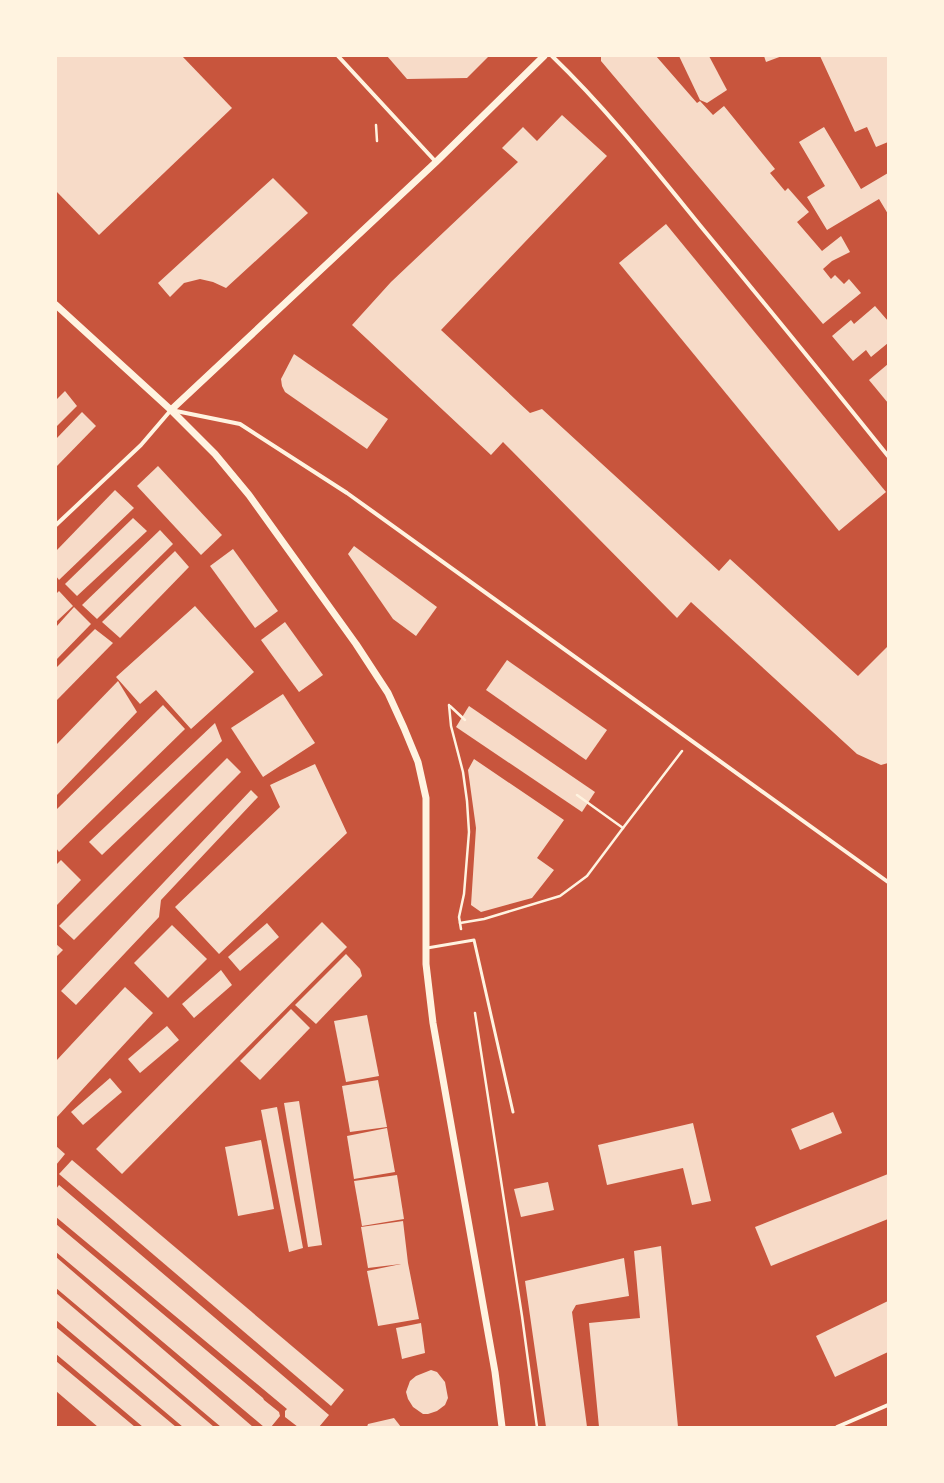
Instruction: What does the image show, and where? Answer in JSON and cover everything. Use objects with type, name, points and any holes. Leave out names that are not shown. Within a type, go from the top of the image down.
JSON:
[{"type":"street","points":[[338,56],[436,162]]},
{"type":"street","points":[[56,525],[141,445],[171,410],[436,162],[544,56]]},
{"type":"street","points":[[552,56],[582,86],[646,159],[888,456]]},
{"type":"street","points":[[56,306],[171,410],[215,454],[249,495],[356,644],[388,693],[418,762],[426,798],[426,964],[433,1023],[495,1372],[502,1427]]},
{"type":"street","points":[[171,410],[240,424],[347,493],[888,882]]},
{"type":"street","points":[[837,1427],[888,1406]]},
{"type":"lane","points":[[426,948],[474,940],[513,1112]]},
{"type":"path","points":[[376,125],[377,141]]},
{"type":"path","points":[[449,705],[465,720]]},
{"type":"path","points":[[460,923],[484,919],[560,896],[587,876],[690,740]]},
{"type":"path","points":[[577,795],[623,828]]},
{"type":"building","points":[[56,56],[182,56],[232,108],[99,235],[56,191]]},
{"type":"building","points":[[387,56],[489,56],[467,78],[407,79]]},
{"type":"building","points":[[601,56],[656,56],[697,103],[700,101],[713,115],[724,106],[775,169],[770,173],[785,191],[788,188],[809,212],[797,222],[822,251],[841,236],[850,252],[832,261],[823,269],[831,279],[835,275],[844,284],[849,279],[861,293],[823,324],[601,61]]},
{"type":"building","points":[[679,56],[709,56],[727,90],[707,103],[700,100]]},
{"type":"building","points":[[764,56],[782,56],[766,62]]},
{"type":"building","points":[[820,56],[888,56],[888,142],[876,147],[867,127],[855,132]]},
{"type":"building","points":[[562,115],[607,156],[441,330],[530,413],[542,409],[719,571],[730,559],[858,676],[888,646],[888,763],[881,765],[857,754],[691,602],[677,618],[503,442],[491,455],[352,325],[391,282],[518,162],[502,148],[523,127],[537,141]]},
{"type":"building","points":[[824,127],[861,189],[888,173],[888,214],[879,199],[827,230],[807,197],[825,186],[799,142]]},
{"type":"building","points":[[273,178],[308,213],[226,288],[213,282],[200,279],[184,283],[170,297],[158,283]]},
{"type":"building","points":[[666,224],[886,492],[839,531],[619,263]]},
{"type":"building","points":[[875,306],[888,321],[888,343],[871,357],[866,350],[853,361],[832,336],[851,320],[854,324]]},
{"type":"building","points":[[294,354],[388,419],[367,449],[285,392],[281,379]]},
{"type":"building","points":[[888,364],[888,403],[869,380]]},
{"type":"building","points":[[65,391],[77,406],[56,427],[56,400]]},
{"type":"building","points":[[82,412],[96,426],[56,467],[56,439]]},
{"type":"building","points":[[158,466],[222,535],[201,555],[137,486]]},
{"type":"building","points":[[115,490],[134,508],[59,580],[56,576],[56,551]]},
{"type":"building","points":[[133,518],[147,531],[77,596],[65,584]]},
{"type":"building","points":[[160,530],[173,544],[97,619],[82,605]]},
{"type":"building","points":[[354,546],[437,607],[416,636],[393,619],[348,554]]},
{"type":"building","points":[[233,549],[278,611],[255,628],[210,566]]},
{"type":"building","points":[[175,551],[189,567],[120,638],[102,622]]},
{"type":"building","points":[[59,591],[73,606],[56,622],[56,594]]},
{"type":"building","points":[[195,606],[254,672],[191,729],[156,690],[140,704],[116,677]]},
{"type":"building","points":[[74,607],[91,624],[56,660],[56,627]]},
{"type":"building","points":[[285,622],[323,675],[299,692],[261,640]]},
{"type":"building","points":[[95,629],[113,643],[56,701],[56,668]]},
{"type":"building","points":[[507,660],[607,730],[586,760],[486,690]]},
{"type":"building","points":[[118,681],[137,712],[56,796],[56,745]]},
{"type":"building","points":[[283,694],[315,743],[263,777],[231,728]]},
{"type":"building","points":[[163,705],[185,729],[59,852],[56,848],[56,810]]},
{"type":"building","points":[[469,706],[595,792],[582,812],[456,727]]},
{"type":"building","points":[[215,723],[222,741],[102,855],[89,842]]},
{"type":"building","points":[[227,758],[241,772],[74,940],[59,926]]},
{"type":"building","points":[[474,759],[564,820],[537,858],[554,870],[532,898],[481,912],[471,905],[476,828],[468,770]]},
{"type":"building","points":[[315,764],[347,833],[219,954],[175,907],[280,807],[270,785]]},
{"type":"building","points":[[251,790],[258,797],[161,900],[159,917],[76,1005],[61,991]]},
{"type":"building","points":[[61,860],[81,880],[56,906],[56,865]]},
{"type":"building","points":[[322,922],[347,947],[122,1174],[96,1149]]},
{"type":"building","points":[[267,923],[279,937],[240,971],[228,957]]},
{"type":"building","points":[[172,925],[207,959],[168,998],[134,963]]},
{"type":"building","points":[[56,944],[63,950],[56,957]]},
{"type":"building","points":[[346,954],[360,969],[362,976],[316,1024],[295,1005]]},
{"type":"building","points":[[221,970],[232,985],[194,1018],[182,1004]]},
{"type":"building","points":[[125,987],[153,1013],[56,1118],[56,1061]]},
{"type":"building","points":[[291,1009],[310,1028],[260,1080],[240,1061]]},
{"type":"building","points":[[367,1015],[379,1076],[346,1082],[334,1021]]},
{"type":"building","points":[[167,1026],[179,1040],[140,1073],[128,1059]]},
{"type":"building","points":[[110,1078],[122,1092],[83,1125],[71,1112]]},
{"type":"building","points":[[378,1080],[387,1127],[350,1132],[342,1086]]},
{"type":"building","points":[[299,1101],[322,1245],[308,1247],[284,1103]]},
{"type":"building","points":[[277,1107],[303,1248],[289,1252],[261,1110]]},
{"type":"building","points":[[833,1112],[842,1133],[800,1150],[791,1129]]},
{"type":"building","points":[[693,1123],[711,1201],[692,1205],[683,1168],[607,1185],[598,1145]]},
{"type":"building","points":[[387,1128],[395,1172],[354,1179],[347,1136]]},
{"type":"building","points":[[261,1140],[274,1209],[238,1216],[225,1147]]},
{"type":"building","points":[[56,1146],[65,1154],[56,1165]]},
{"type":"building","points":[[72,1160],[344,1390],[331,1406],[59,1174]]},
{"type":"building","points":[[888,1174],[888,1219],[771,1266],[755,1227]]},
{"type":"building","points":[[397,1175],[404,1219],[362,1226],[354,1181]]},
{"type":"building","points":[[548,1182],[554,1210],[521,1217],[514,1189]]},
{"type":"building","points":[[59,1185],[329,1415],[319,1427],[298,1427],[285,1417],[285,1411],[287,1409],[56,1217],[56,1189]]},
{"type":"building","points":[[403,1221],[408,1263],[419,1319],[378,1326],[367,1271],[401,1264],[368,1268],[361,1227]]},
{"type":"building","points":[[56,1224],[279,1412],[280,1416],[271,1427],[264,1427],[56,1252]]},
{"type":"building","points":[[661,1246],[678,1427],[599,1427],[589,1323],[640,1318],[634,1251]]},
{"type":"building","points":[[56,1257],[253,1427],[221,1427],[56,1288]]},
{"type":"building","points":[[624,1258],[629,1296],[576,1305],[572,1312],[587,1427],[546,1427],[525,1281]]},
{"type":"building","points":[[56,1293],[214,1427],[183,1427],[56,1320]]},
{"type":"building","points":[[888,1301],[888,1352],[835,1377],[816,1336]]},
{"type":"building","points":[[421,1323],[425,1353],[402,1359],[396,1328]]},
{"type":"building","points":[[56,1327],[176,1427],[143,1427],[56,1354]]},
{"type":"building","points":[[56,1361],[135,1427],[98,1427],[56,1391]]},
{"type":"building","points":[[431,1370],[437,1372],[445,1382],[448,1398],[445,1405],[437,1411],[423,1414],[413,1407],[406,1392],[410,1381],[416,1376]]},
{"type":"building","points":[[394,1418],[401,1427],[367,1427],[368,1424]]}]
